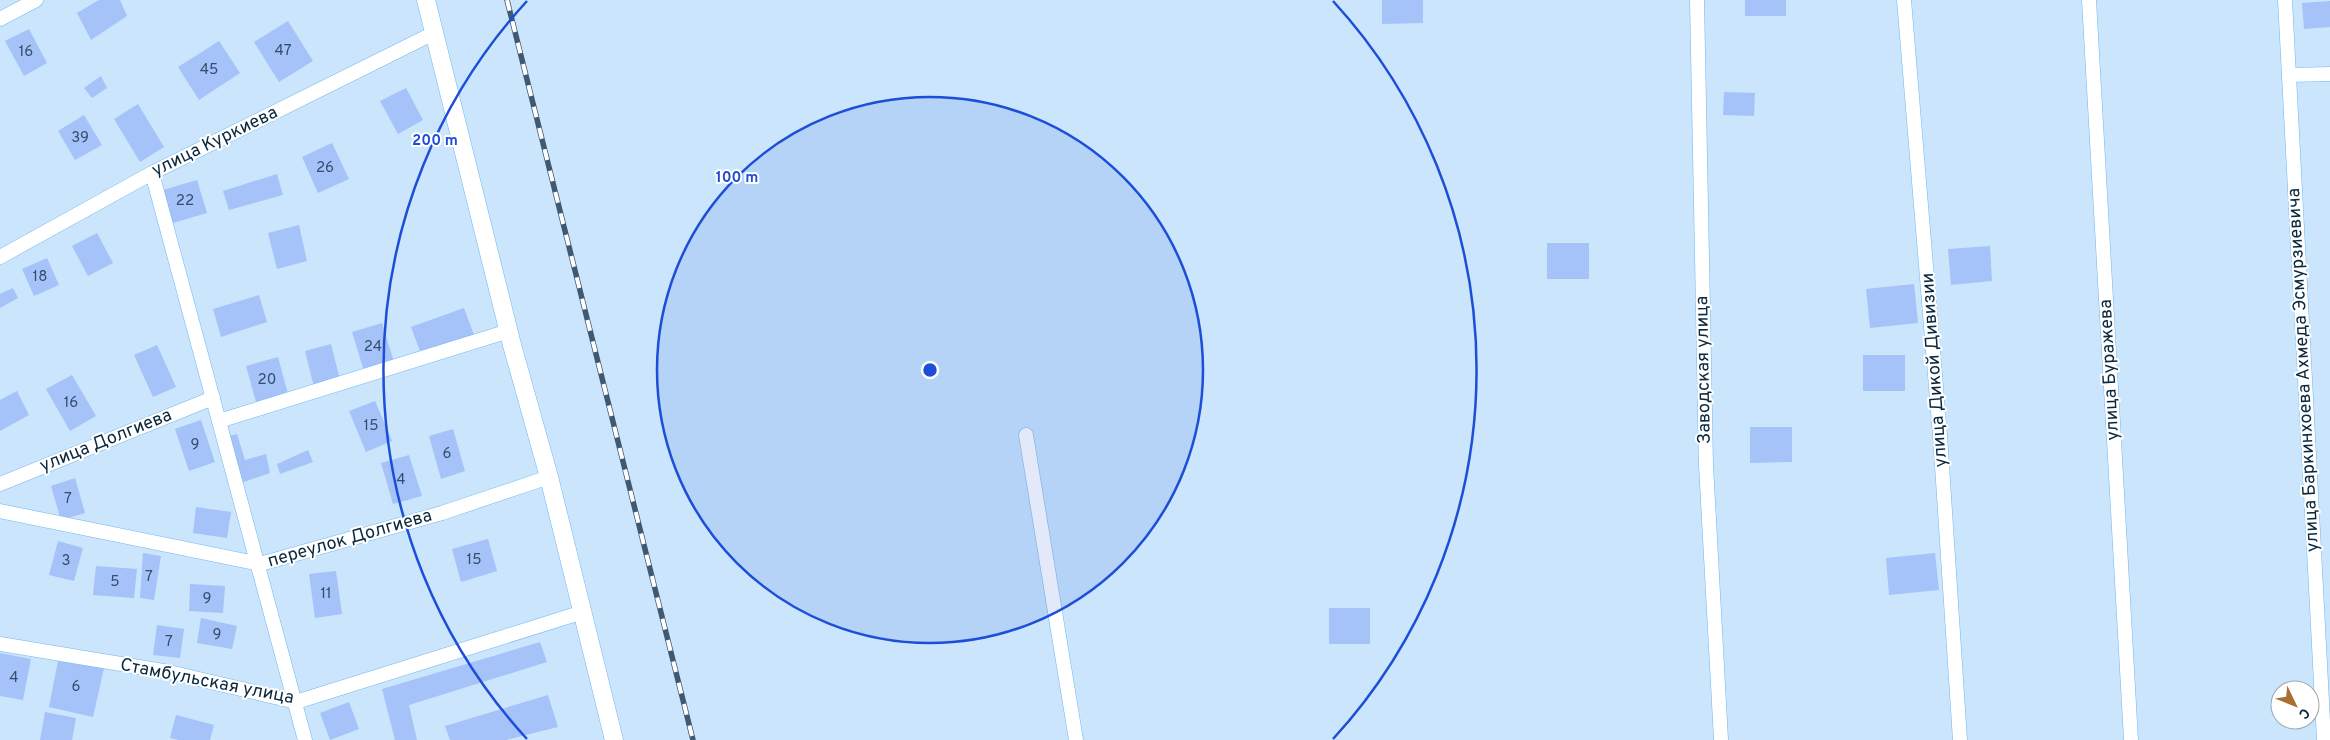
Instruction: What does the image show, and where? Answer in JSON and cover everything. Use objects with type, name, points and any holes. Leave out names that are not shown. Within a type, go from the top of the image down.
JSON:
[{"type":"street","points":[[0,19],[36,0]]},
{"type":"street","points":[[426,0],[508,331],[549,477],[614,740]]},
{"type":"street","name":"Заводская улица","points":[[1696,0],[1706,464],[1721,740]]},
{"type":"street","name":"улица Дикой Дивизии","points":[[1904,0],[1940,435],[1960,740]]},
{"type":"street","name":"улица Буражева","points":[[2089,0],[2131,740]]},
{"type":"street","name":"улица Баркинхоева Ахмеда Эсмурзиевича","points":[[2284,0],[2324,740]]},
{"type":"street","name":"улица Куркиева","points":[[0,257],[152,172],[434,33]]},
{"type":"street","points":[[2289,75],[2330,74]]},
{"type":"street","points":[[152,172],[218,421],[260,564],[305,740]]},
{"type":"street","points":[[218,421],[508,331]]},
{"type":"street","name":"улица Долгиева","points":[[0,484],[213,398]]},
{"type":"street","points":[[1026,435],[1076,740]]},
{"type":"street","name":"переулок Долгиева","points":[[0,511],[260,564],[442,513],[549,477]]},
{"type":"street","name":"Стамбульская улица","points":[[0,644],[169,672],[296,702],[582,612]]},
{"type":"building","points":[[99,0],[120,0],[127,16],[91,40],[77,13]]},
{"type":"building","points":[[1382,0],[1423,0],[1423,23],[1382,24]]},
{"type":"building","points":[[1745,0],[1786,0],[1786,16],[1745,16]]},
{"type":"building","points":[[2330,1],[2330,27],[2304,29],[2302,3]]},
{"type":"building","points":[[288,21],[313,61],[279,82],[254,42]]},
{"type":"building","points":[[29,29],[47,63],[24,76],[5,41]]},
{"type":"building","points":[[219,41],[240,73],[199,100],[178,67]]},
{"type":"building","points":[[101,76],[107,88],[92,98],[84,88]]},
{"type":"building","points":[[406,88],[423,120],[398,134],[380,101]]},
{"type":"building","points":[[1724,92],[1755,93],[1754,116],[1723,115]]},
{"type":"building","points":[[138,104],[164,147],[140,162],[114,119]]},
{"type":"building","points":[[84,115],[102,145],[75,160],[58,131]]},
{"type":"building","points":[[332,143],[349,179],[318,193],[302,157]]},
{"type":"building","points":[[277,174],[283,195],[229,210],[223,191]]},
{"type":"building","points":[[197,180],[207,213],[173,223],[163,190]]},
{"type":"building","points":[[299,225],[307,261],[277,269],[268,233]]},
{"type":"building","points":[[97,233],[113,263],[88,276],[72,246]]},
{"type":"building","points":[[1547,243],[1589,243],[1589,279],[1547,279]]},
{"type":"building","points":[[1990,246],[1992,281],[1951,285],[1948,249]]},
{"type":"building","points":[[47,258],[59,285],[34,296],[22,269]]},
{"type":"building","points":[[1914,284],[1918,323],[1870,328],[1866,289]]},
{"type":"building","points":[[13,288],[18,298],[0,308],[0,294]]},
{"type":"building","points":[[259,295],[267,322],[221,337],[213,309]]},
{"type":"building","points":[[464,308],[474,335],[421,354],[411,327]]},
{"type":"building","points":[[382,323],[394,362],[364,371],[352,332]]},
{"type":"building","points":[[331,344],[340,380],[314,387],[305,351]]},
{"type":"building","points":[[157,345],[176,387],[153,397],[134,355]]},
{"type":"building","points":[[1863,355],[1905,355],[1905,391],[1863,391]]},
{"type":"building","points":[[278,357],[288,394],[256,402],[246,366]]},
{"type":"building","points":[[72,375],[96,416],[70,431],[46,389]]},
{"type":"building","points":[[17,391],[29,415],[0,431],[0,400]]},
{"type":"building","points":[[375,401],[392,441],[366,452],[349,411]]},
{"type":"building","points":[[201,420],[215,462],[189,471],[175,429]]},
{"type":"building","points":[[1750,427],[1792,427],[1792,462],[1750,463]]},
{"type":"building","points":[[453,429],[465,471],[441,479],[429,436]]},
{"type":"building","points":[[237,434],[245,460],[266,454],[270,473],[241,483],[229,436]]},
{"type":"building","points":[[308,450],[313,462],[280,474],[277,464]]},
{"type":"building","points":[[409,455],[422,496],[393,504],[381,463]]},
{"type":"building","points":[[75,478],[85,513],[61,520],[51,486]]},
{"type":"building","points":[[196,507],[231,512],[227,538],[193,533]]},
{"type":"building","points":[[488,539],[497,571],[461,582],[452,549]]},
{"type":"building","points":[[58,541],[83,548],[74,581],[49,575]]},
{"type":"building","points":[[143,553],[161,556],[154,600],[140,598]]},
{"type":"building","points":[[1935,553],[1939,590],[1889,595],[1886,558]]},
{"type":"building","points":[[96,566],[137,569],[134,598],[93,595]]},
{"type":"building","points":[[336,571],[342,614],[315,618],[309,574]]},
{"type":"building","points":[[190,584],[225,586],[223,613],[189,611]]},
{"type":"building","points":[[1329,608],[1370,608],[1370,644],[1329,644]]},
{"type":"building","points":[[201,618],[237,626],[232,649],[197,643]]},
{"type":"building","points":[[157,625],[184,629],[180,658],[153,655]]},
{"type":"building","points":[[540,642],[547,662],[409,705],[417,740],[395,740],[382,689]]},
{"type":"building","points":[[0,653],[31,659],[23,700],[0,696]]},
{"type":"building","points":[[58,661],[104,668],[93,717],[49,707]]},
{"type":"building","points":[[548,695],[558,727],[506,740],[450,740],[445,726]]},
{"type":"building","points":[[349,702],[359,729],[330,740],[320,713]]},
{"type":"building","points":[[45,712],[76,718],[72,740],[40,740]]},
{"type":"building","points":[[176,715],[214,725],[210,740],[179,740],[170,738]]},
{"type":"railway","points":[[507,0],[693,740]]}]
